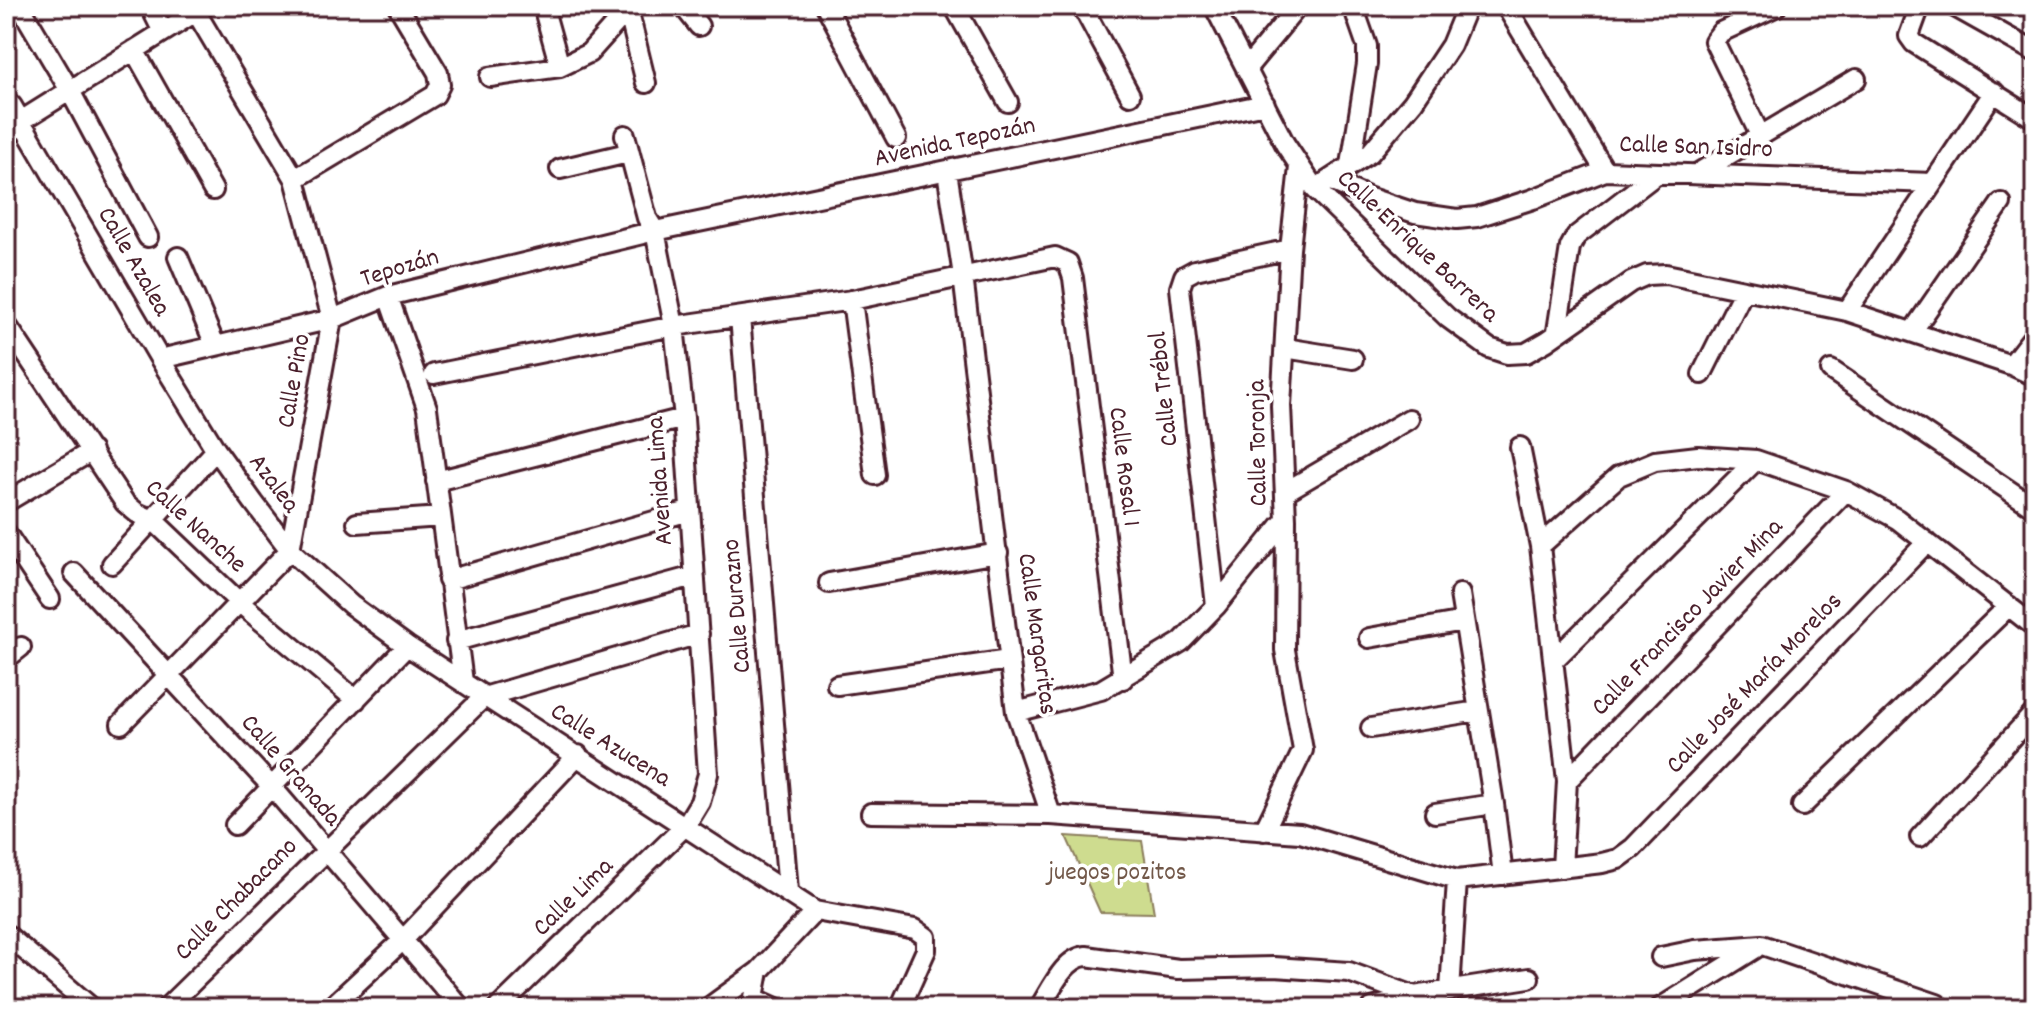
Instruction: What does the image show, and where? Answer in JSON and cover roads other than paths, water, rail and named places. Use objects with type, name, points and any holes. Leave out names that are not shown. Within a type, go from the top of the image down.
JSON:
[{"type":"street","points":[[20,6],[69,89],[148,237]]},
{"type":"street","points":[[150,6],[163,32]]},
{"type":"street","points":[[295,179],[435,95],[440,85],[438,73],[398,6]]},
{"type":"street","points":[[543,6],[560,67]]},
{"type":"street","points":[[683,6],[699,26]]},
{"type":"street","points":[[826,6],[896,138]]},
{"type":"street","points":[[954,6],[1008,102]]},
{"type":"street","points":[[1082,6],[1130,95]]},
{"type":"street","name":"Calle Enrique Barrera","points":[[1214,6],[1299,167],[1322,185],[1448,318],[1489,348],[1507,354],[1526,353],[1631,282],[1647,275],[1666,274],[1847,311],[2011,365],[2035,376]]},
{"type":"street","points":[[1246,69],[1298,6]]},
{"type":"street","points":[[1351,165],[1367,64],[1367,46],[1353,6]]},
{"type":"street","points":[[1322,185],[1370,153],[1413,102],[1451,45],[1467,6]]},
{"type":"street","points":[[1506,6],[1605,171]]},
{"type":"street","points":[[1760,135],[1714,41],[1721,32],[1777,6]]},
{"type":"street","points":[[1920,6],[1910,40],[2035,119]]},
{"type":"street","points":[[1953,6],[2035,52]]},
{"type":"street","points":[[490,77],[560,67],[589,53],[630,8]]},
{"type":"street","points":[[630,8],[646,83]]},
{"type":"street","points":[[6,138],[21,121],[69,89],[201,9]]},
{"type":"street","name":"Calle Pino","points":[[201,9],[295,179],[332,319],[290,550]]},
{"type":"street","points":[[134,50],[213,190]]},
{"type":"street","points":[[1698,173],[1856,79]]},
{"type":"street","points":[[1847,311],[1994,92]]},
{"type":"street","name":"Calle Azalea","points":[[6,100],[216,450]]},
{"type":"street","name":"Avenida Tepozán","points":[[655,231],[1265,104]]},
{"type":"street","name":"Avenida Lima","points":[[560,169],[626,144],[647,218],[655,231],[674,326],[684,418],[708,774],[700,802],[686,825]]},
{"type":"street","name":"Calle Toronja","points":[[1016,712],[1101,690],[1181,642],[1216,606],[1286,519],[1281,406],[1290,249],[1299,167]]},
{"type":"street","name":"Calle Margaritas","points":[[947,171],[963,276],[1016,712],[1051,815]]},
{"type":"street","name":"Calle San Isidro","points":[[1322,185],[1415,213],[1457,219],[1477,217],[1533,199],[1605,171],[1932,183]]},
{"type":"street","points":[[1557,331],[1570,247],[1576,236],[1658,173]]},
{"type":"street","points":[[1912,332],[2001,203]]},
{"type":"street","name":"Tepozán","points":[[160,359],[332,319],[388,296],[655,231]]},
{"type":"street","name":"Calle Trébol","points":[[1216,606],[1180,288],[1184,276],[1195,270],[1290,249]]},
{"type":"street","points":[[178,257],[215,345]]},
{"type":"street","name":"Calle Rosal 1","points":[[963,276],[1055,257],[1068,263],[1073,278],[1123,679]]},
{"type":"street","points":[[434,374],[674,326],[852,300],[963,276]]},
{"type":"street","points":[[1702,374],[1744,290]]},
{"type":"street","points":[[388,296],[427,408],[463,682]]},
{"type":"street","points":[[852,300],[875,475]]},
{"type":"street","name":"Calle Durazno","points":[[740,317],[788,891]]},
{"type":"street","name":"Calle Nanche","points":[[6,324],[125,503],[153,520],[240,603],[356,700]]},
{"type":"street","points":[[2011,365],[2035,334]]},
{"type":"street","points":[[1285,348],[1353,359]]},
{"type":"street","points":[[1831,370],[2035,508]]},
{"type":"street","points":[[436,481],[684,418]]},
{"type":"street","points":[[1285,492],[1409,419]]},
{"type":"street","points":[[871,813],[1051,815],[1300,833],[1457,880],[1562,868],[1567,781],[1555,659],[1540,546],[1520,447]]},
{"type":"street","points":[[112,564],[216,450]]},
{"type":"street","name":"Azalea","points":[[216,450],[290,550]]},
{"type":"street","points":[[6,502],[92,451]]},
{"type":"street","points":[[1540,546],[1619,476],[1655,461],[1698,456],[1756,460],[1846,491],[1897,519],[2035,627]]},
{"type":"street","points":[[1555,659],[1756,460]]},
{"type":"street","name":"Calle Francisco Javier Mina","points":[[1567,781],[1846,491]]},
{"type":"street","points":[[448,580],[689,511]]},
{"type":"street","points":[[357,523],[441,517]]},
{"type":"street","points":[[1264,831],[1303,750],[1285,650],[1286,519]]},
{"type":"street","points":[[6,533],[50,599]]},
{"type":"street","name":"Calle José María Morelos","points":[[1562,868],[1618,859],[1644,837],[1927,542]]},
{"type":"street","points":[[121,724],[290,550]]},
{"type":"street","name":"Calle Azucena","points":[[290,550],[351,605],[407,646],[815,911],[915,929],[926,937],[926,950],[900,1008]]},
{"type":"street","points":[[829,583],[998,553]]},
{"type":"street","name":"Calle Granada","points":[[74,573],[272,787],[461,1008]]},
{"type":"street","points":[[456,641],[694,576]]},
{"type":"street","points":[[1460,594],[1503,875]]},
{"type":"street","points":[[1802,806],[2009,606]]},
{"type":"street","points":[[1369,638],[1464,621]]},
{"type":"street","points":[[484,697],[699,634]]},
{"type":"street","points":[[235,825],[407,646]]},
{"type":"street","points":[[837,685],[1009,660]]},
{"type":"street","name":"Calle Chabacano","points":[[166,1008],[484,697]]},
{"type":"street","points":[[1371,728],[1478,711]]},
{"type":"street","points":[[1920,837],[2035,712]]},
{"type":"street","points":[[330,1008],[403,940],[578,755]]},
{"type":"street","points":[[1435,813],[1494,804]]},
{"type":"street","name":"Calle Lima","points":[[498,1008],[686,825]]},
{"type":"street","points":[[1450,991],[1457,880]]},
{"type":"street","points":[[708,1008],[759,971],[815,911]]},
{"type":"street","points":[[6,934],[92,1008]]},
{"type":"street","points":[[1670,1006],[1762,945]]},
{"type":"street","points":[[1661,957],[1695,950],[1762,945],[1937,1007]]},
{"type":"street","points":[[1042,1007],[1067,966],[1077,957],[1086,956],[1178,969],[1274,967],[1349,972],[1414,996]]},
{"type":"street","points":[[759,971],[753,1003],[776,1008]]},
{"type":"street","points":[[1372,1008],[1414,996],[1529,978]]},
{"type":"park label","name":"juegos pozitos","points":[[1117,873]]}]
